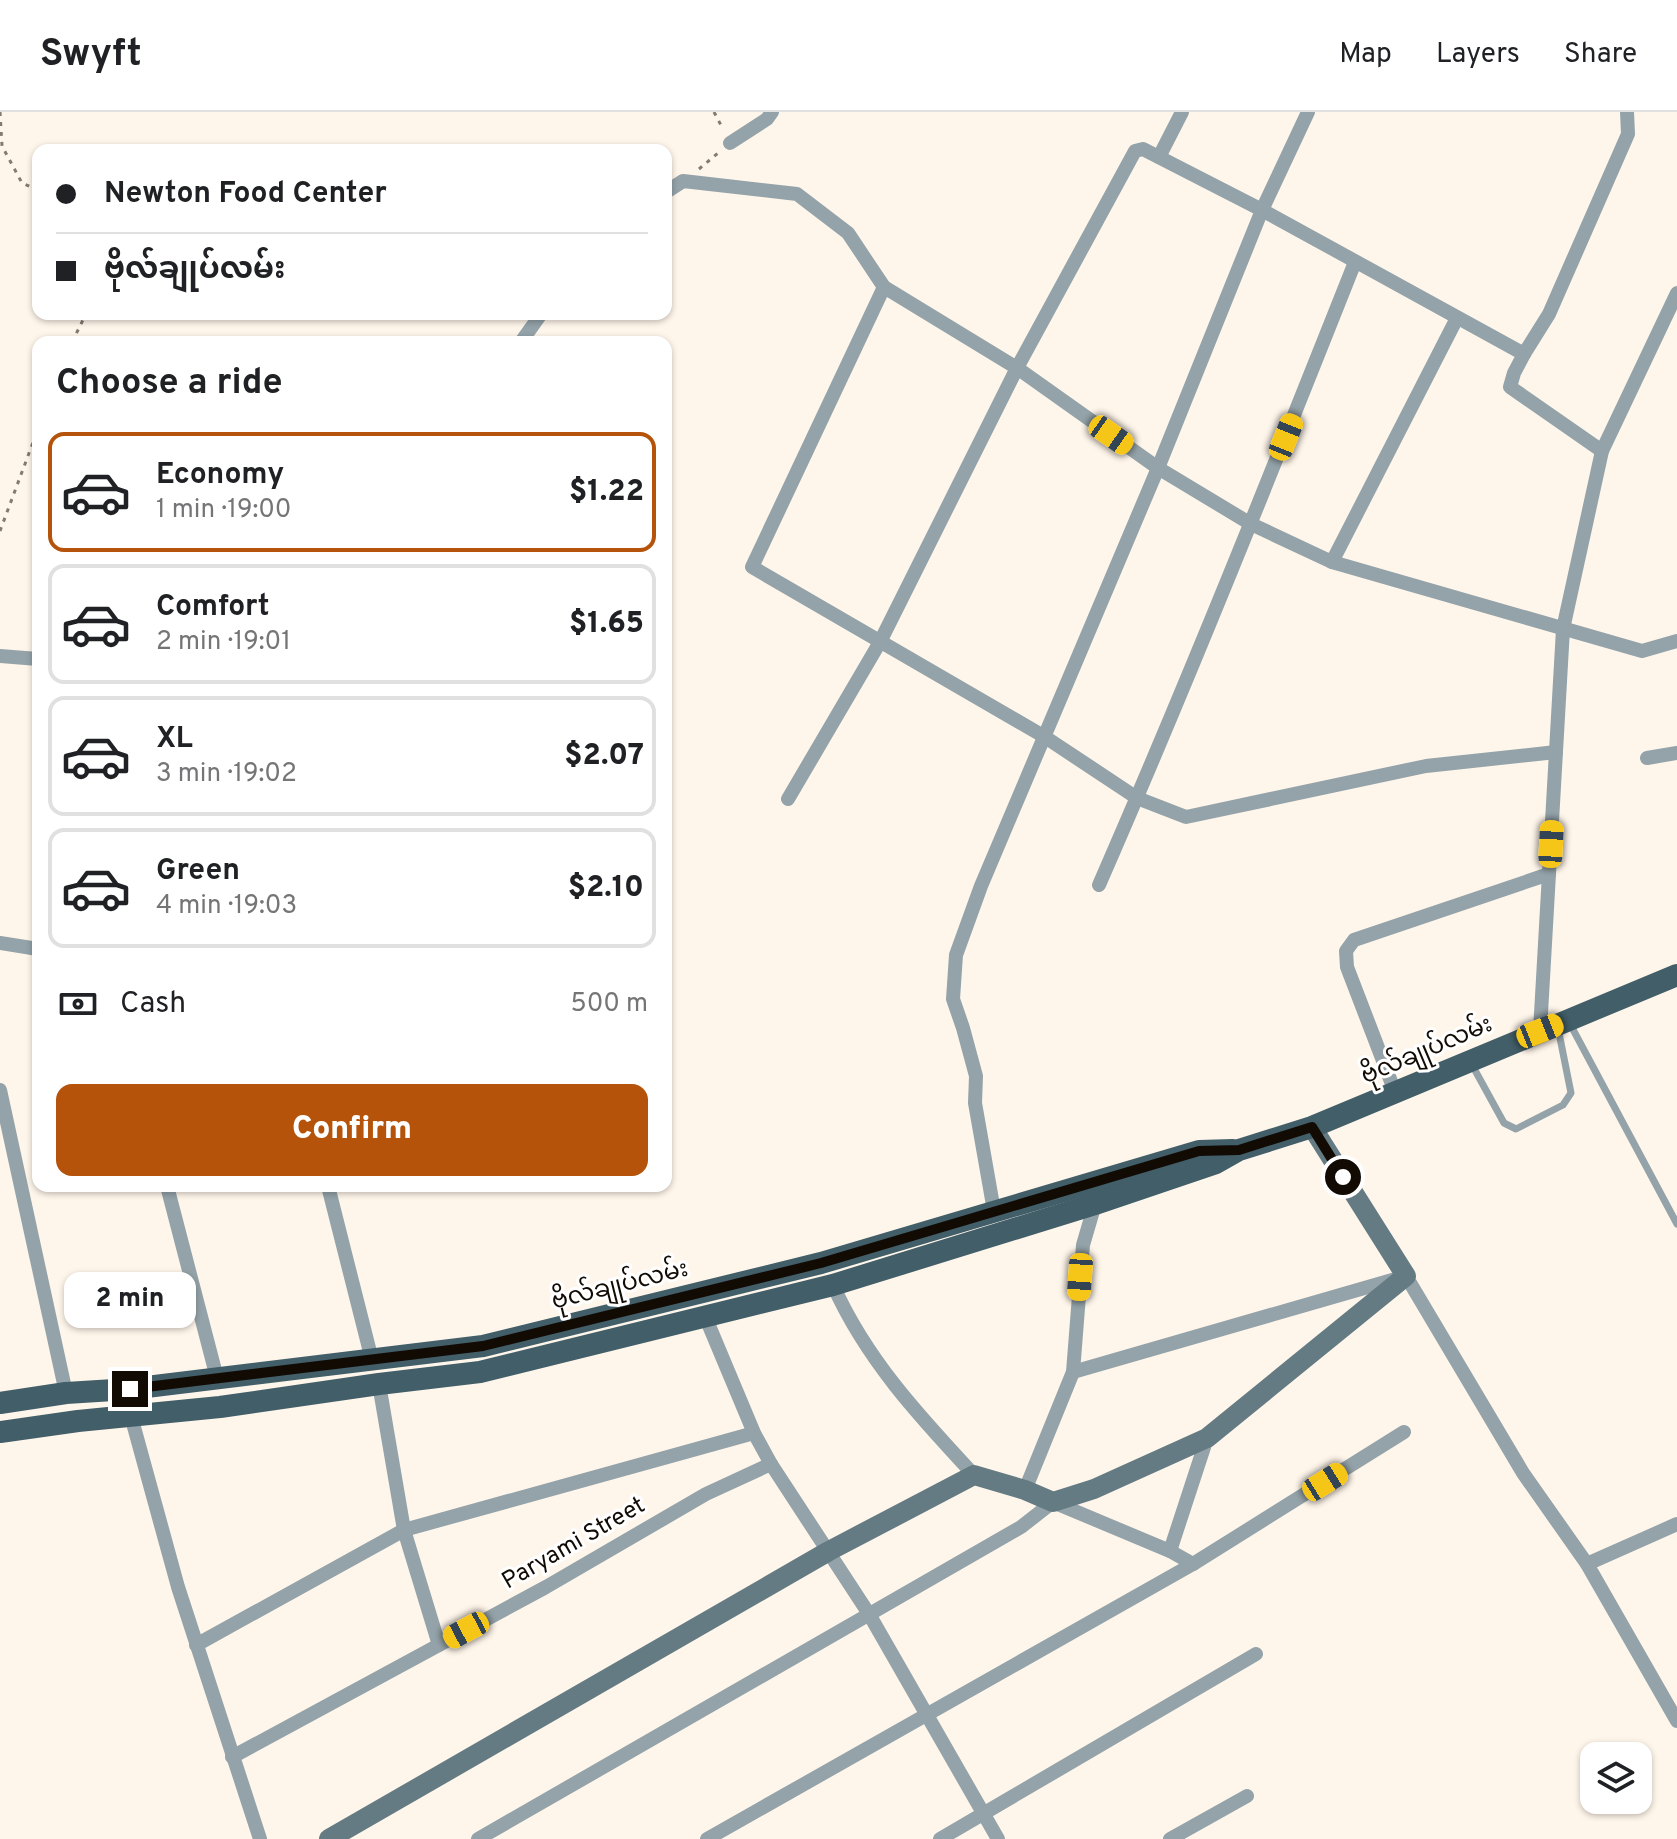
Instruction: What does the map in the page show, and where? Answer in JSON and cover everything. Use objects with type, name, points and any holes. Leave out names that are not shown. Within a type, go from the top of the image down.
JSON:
[{"type":"main road","name":"ဗိုလ်ချုပ်လမ်း","points":[[0,1432],[220,1407],[480,1372],[833,1285],[1216,1163],[1239,1150],[1312,1127],[1677,975]]},
{"type":"main road","name":"ဗိုလ်ချုပ်လမ်း","points":[[0,1403],[483,1346],[821,1263],[1199,1151],[1239,1150]]},
{"type":"street","points":[[730,143],[767,119],[772,112]]},
{"type":"street","points":[[1159,157],[1182,112]]},
{"type":"street","points":[[994,1211],[975,1103],[976,1076],[953,999],[956,955],[981,886],[1158,468],[1262,210],[1308,112]]},
{"type":"street","points":[[1602,451],[1510,387],[1524,354],[1549,314],[1628,134],[1627,112]]},
{"type":"street","points":[[788,799],[880,642],[1017,368],[1135,151],[1143,149],[1262,210],[1524,354]]},
{"type":"street","points":[[672,188],[683,181],[797,194],[848,233],[884,287],[1017,368],[1158,468],[1251,524],[1332,562],[1642,651],[1677,641]]},
{"type":"street","points":[[1099,885],[1251,524],[1355,262]]},
{"type":"street","points":[[884,287],[752,567],[1045,737],[1137,798],[1186,817],[1426,766],[1556,752]]},
{"type":"street","points":[[1555,1025],[1549,874],[1563,629],[1602,451],[1677,293]]},
{"type":"street","points":[[1332,562],[1457,318]]},
{"type":"street","points":[[0,656],[32,659]]},
{"type":"street","points":[[1647,758],[1677,753]]},
{"type":"street","points":[[1395,1092],[1347,967],[1346,951],[1354,940],[1549,874]]},
{"type":"street","points":[[0,943],[32,948]]},
{"type":"street","points":[[0,1090],[66,1393]]},
{"type":"street","points":[[1312,1127],[1406,1276],[1523,1473],[1587,1564],[1677,1721]]},
{"type":"street","points":[[169,1192],[217,1378]]},
{"type":"street","points":[[330,1192],[372,1360]]},
{"type":"street","points":[[1025,1490],[1073,1372],[1083,1245],[1095,1204]]},
{"type":"street","points":[[1073,1372],[1406,1276]]},
{"type":"street","points":[[478,1839],[1021,1527],[1053,1502],[1094,1489],[1207,1438],[1406,1276]]},
{"type":"street","points":[[833,1285],[847,1317],[883,1371],[974,1475],[1025,1490],[1170,1551],[1193,1564]]},
{"type":"street","points":[[705,1316],[754,1433],[771,1464],[869,1614],[998,1839]]},
{"type":"street","points":[[379,1384],[404,1530],[439,1645]]},
{"type":"street","points":[[131,1416],[178,1587],[260,1839]]},
{"type":"street","points":[[707,1839],[1193,1564],[1404,1432]]},
{"type":"street","points":[[196,1645],[404,1530],[754,1433]]},
{"type":"street","points":[[1170,1551],[1207,1438]]},
{"type":"street","name":"Paryami Street","points":[[232,1757],[546,1587],[706,1494],[771,1464]]},
{"type":"street","points":[[329,1839],[829,1551],[974,1475]]},
{"type":"street","points":[[1587,1564],[1677,1524]]},
{"type":"street","points":[[940,1839],[1256,1654]]},
{"type":"street","points":[[1170,1839],[1247,1796]]},
{"type":"lane","points":[[1470,1061],[1504,1123],[1516,1129],[1563,1105],[1571,1093],[1555,1025]]},
{"type":"lane","points":[[1555,1025],[1677,1224]]},
{"type":"path","points":[[0,112],[2,146],[22,183],[32,187]]},
{"type":"path","points":[[683,181],[730,143],[714,112]]},
{"type":"path","points":[[0,531],[32,445]]},
{"type":"route","points":[[130,1389],[483,1346],[821,1263],[1199,1151],[1239,1150],[1312,1127],[1343,1177]]}]
